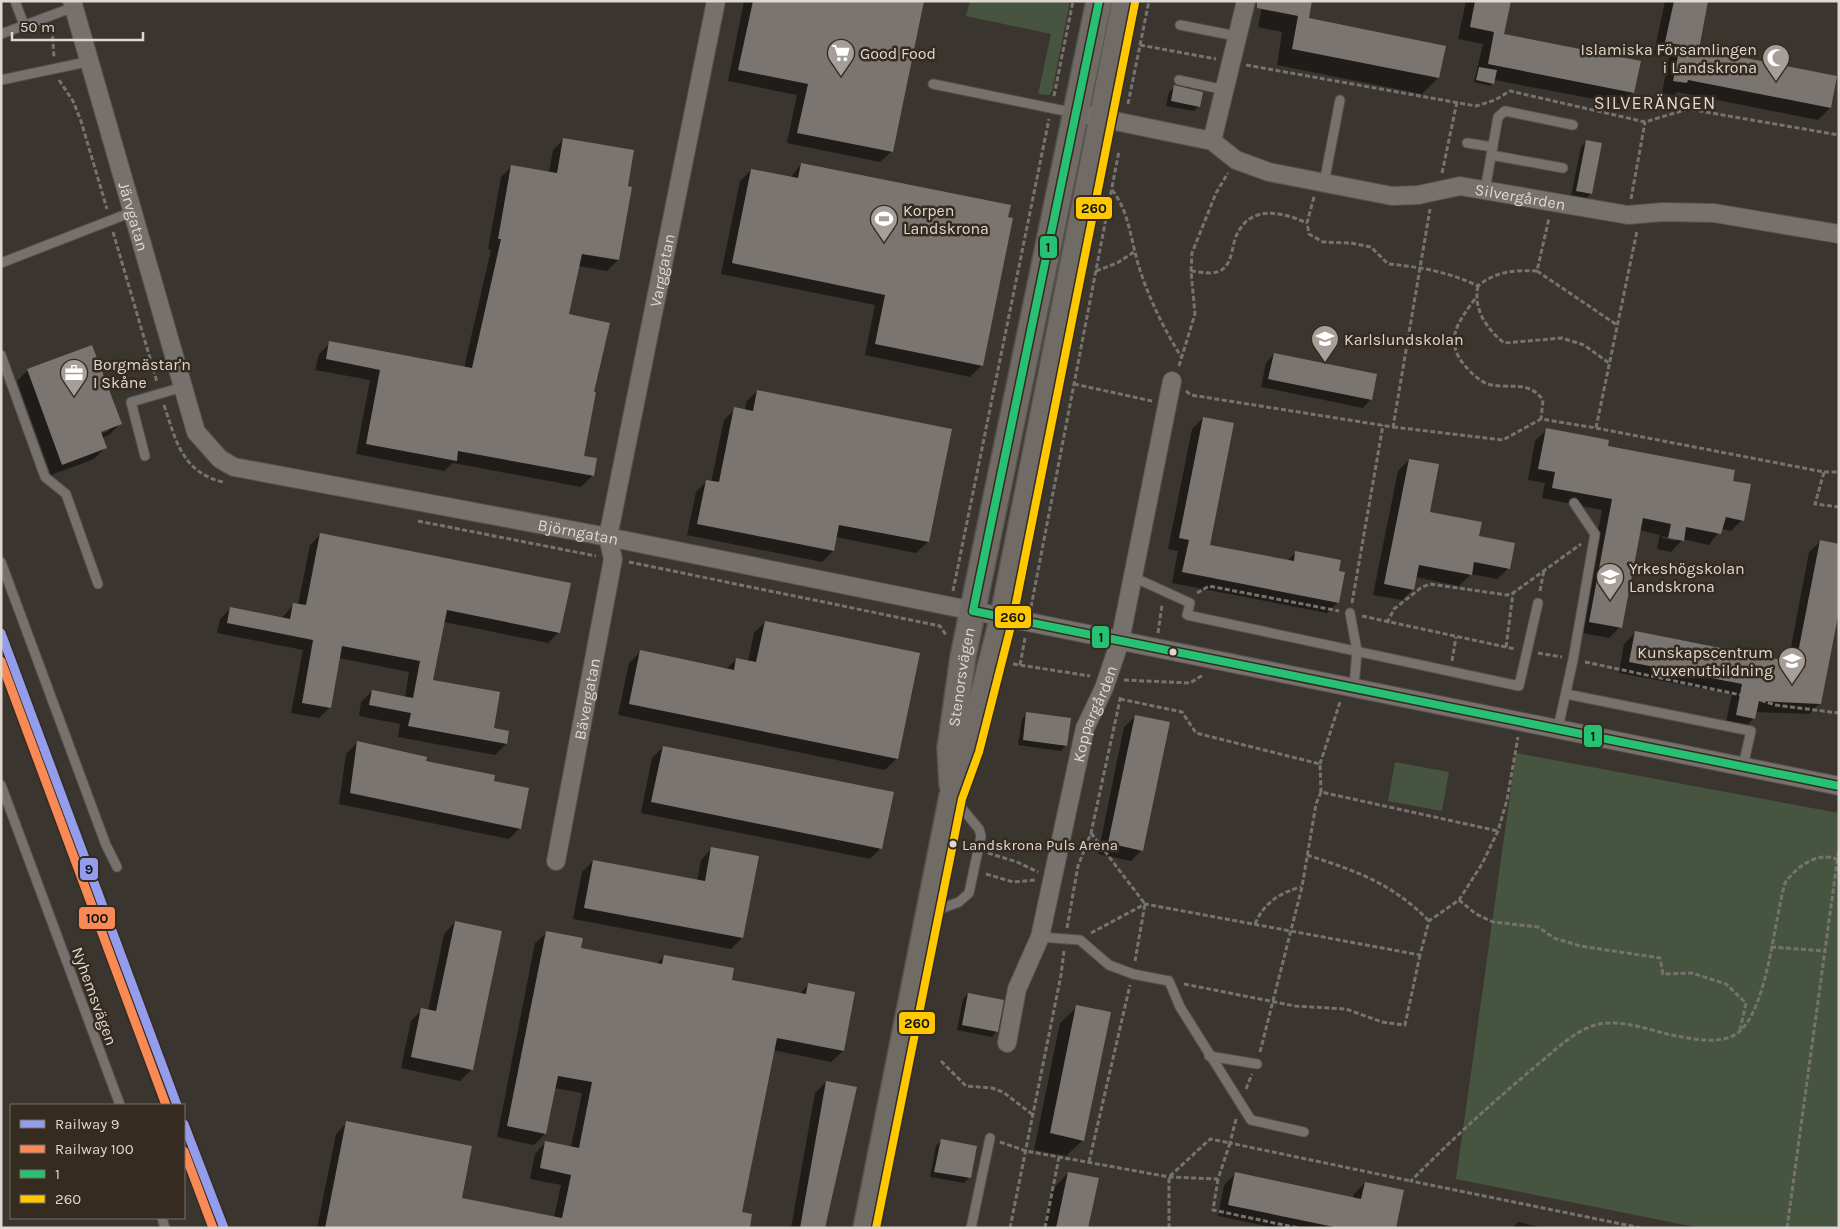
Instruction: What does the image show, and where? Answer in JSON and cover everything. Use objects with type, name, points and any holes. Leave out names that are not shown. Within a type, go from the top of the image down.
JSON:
[{"type":"street","name":"Varggatan","points":[[608,537],[716,1]]},
{"type":"street","name":"Stenorsvägen","points":[[952,796],[950,748],[963,657],[1099,1]]},
{"type":"street","name":"Stenorsvägen","points":[[866,1228],[952,796],[969,750],[1003,616],[1113,121],[1125,1]]},
{"type":"street","points":[[1212,141],[1246,1]]},
{"type":"street","name":"Järvgatan","points":[[73,4],[91,61],[132,212],[196,432]]},
{"type":"street","name":"Silvergården","points":[[1076,113],[1212,141],[1236,160],[1269,172],[1392,196],[1418,195],[1460,186],[1634,214],[1714,213],[1839,234]]},
{"type":"street","name":"Koppargården","points":[[1007,1043],[1017,989],[1040,937],[1085,728],[1116,679],[1120,641],[1172,381]]},
{"type":"street","name":"Björngatan","points":[[196,432],[220,459],[234,467],[608,537],[949,607],[1029,621],[1120,641],[1156,646],[1839,786]]},
{"type":"street","name":"Bävergatan","points":[[556,861],[613,559],[608,537]]},
{"type":"lane","points":[[15,1],[24,25]]},
{"type":"lane","points":[[1,34],[49,16],[73,4]]},
{"type":"lane","points":[[1180,25],[1236,36]]},
{"type":"lane","points":[[1,80],[55,67],[91,61]]},
{"type":"lane","points":[[1179,80],[1225,90]]},
{"type":"lane","points":[[933,84],[1076,113]]},
{"type":"lane","points":[[1321,182],[1340,100]]},
{"type":"lane","points":[[1485,190],[1498,117],[1505,112],[1573,125]]},
{"type":"lane","points":[[1467,143],[1492,151],[1564,168]]},
{"type":"lane","points":[[1,263],[132,212]]},
{"type":"lane","points":[[1,355],[45,478],[66,494],[98,584]]},
{"type":"lane","points":[[145,456],[131,402],[183,387]]},
{"type":"lane","points":[[1558,728],[1573,660],[1595,534],[1574,503]]},
{"type":"lane","points":[[1,562],[106,846],[117,867]]},
{"type":"lane","points":[[1133,577],[1190,603],[1187,614],[1519,686],[1538,603]]},
{"type":"lane","points":[[1350,613],[1358,651],[1354,687]]},
{"type":"lane","points":[[1566,694],[1751,731],[1743,766]]},
{"type":"lane","name":"Nyhemsvägen","points":[[1,785],[120,1104]]},
{"type":"lane","points":[[930,912],[959,902],[969,893],[981,836],[979,829],[952,796]]},
{"type":"lane","points":[[1040,937],[1080,940],[1109,965],[1133,974],[1169,981],[1180,1007],[1239,1104],[1251,1120],[1304,1132]]},
{"type":"lane","points":[[1209,1056],[1256,1064]]},
{"type":"lane","points":[[971,1228],[990,1138]]},
{"type":"path","points":[[940,626],[949,607],[1073,1]]},
{"type":"path","points":[[1020,665],[1111,190],[1113,121],[1140,45],[1149,1]]},
{"type":"path","points":[[49,16],[55,67],[62,87],[73,101],[81,121],[160,394],[176,442],[186,459],[197,472],[211,479],[229,484]]},
{"type":"path","points":[[1140,45],[1476,106],[1495,100],[1510,92],[1645,122],[1688,109],[1839,135]]},
{"type":"path","points":[[1393,426],[1429,211],[1438,190],[1457,102]]},
{"type":"path","points":[[1596,428],[1617,325],[1634,214],[1645,122]]},
{"type":"path","points":[[1236,160],[1216,193],[1192,253],[1191,272],[1195,314],[1182,358],[1172,381],[1191,395],[1384,425],[1503,440],[1541,419],[1824,472],[1839,472]]},
{"type":"path","points":[[1321,182],[1307,223],[1309,234],[1323,242],[1351,243],[1371,247],[1388,264],[1420,267],[1454,275],[1478,286]]},
{"type":"path","points":[[1111,190],[1121,201],[1134,252],[1161,321],[1182,358]]},
{"type":"path","points":[[1537,271],[1553,202]]},
{"type":"path","points":[[1191,272],[1212,273],[1224,268],[1232,255],[1236,238],[1245,225],[1259,214],[1273,212],[1288,215],[1307,223]]},
{"type":"path","points":[[1096,271],[1118,263],[1134,252]]},
{"type":"path","points":[[1541,419],[1544,400],[1537,391],[1522,387],[1499,387],[1484,383],[1467,369],[1456,355],[1453,337],[1458,323],[1475,299],[1478,286],[1502,272],[1537,271],[1617,325]]},
{"type":"path","points":[[1475,299],[1479,311],[1491,332],[1504,342],[1562,338],[1584,345],[1609,363]]},
{"type":"path","points":[[1074,384],[1167,404]]},
{"type":"path","points":[[1350,613],[1384,425]]},
{"type":"path","points":[[1824,472],[1815,504],[1839,507]]},
{"type":"path","points":[[414,520],[940,626],[945,632],[954,656],[963,657]]},
{"type":"path","points":[[1387,623],[1394,609],[1430,584],[1507,595],[1513,593],[1595,534]]},
{"type":"path","points":[[1538,603],[1544,570]]},
{"type":"path","points":[[1189,596],[1209,586],[1350,613],[1387,623],[1525,650]]},
{"type":"path","points":[[1506,647],[1513,593]]},
{"type":"path","points":[[1156,646],[1163,598]]},
{"type":"path","points":[[1450,671],[1456,637]]},
{"type":"path","points":[[1535,652],[1755,698],[1775,705],[1839,713]]},
{"type":"path","points":[[991,661],[1116,679],[1123,686]]},
{"type":"path","points":[[1116,679],[1126,673]]},
{"type":"path","points":[[1010,1228],[1061,974],[1065,938],[1078,866],[1091,833],[1122,693]]},
{"type":"path","points":[[1120,699],[1182,712],[1196,733],[1320,764]]},
{"type":"path","points":[[1298,1228],[1213,1210],[1218,1179],[1230,1143],[1239,1104],[1256,1064],[1274,1001],[1302,886],[1316,804],[1321,792],[1320,764],[1341,700]]},
{"type":"path","points":[[1169,981],[1295,1006],[1346,1009],[1382,1022],[1405,1025],[1429,921],[1459,900],[1482,864],[1498,831],[1507,800],[1520,721]]},
{"type":"path","points":[[1321,792],[1498,831]]},
{"type":"path","points":[[1089,1162],[1133,974],[1145,904],[1091,833]]},
{"type":"path","points":[[1787,1228],[1839,848]]},
{"type":"path","points":[[978,850],[1018,862],[1052,879]]},
{"type":"path","points":[[1307,855],[1349,869],[1384,884],[1410,901],[1429,921]]},
{"type":"path","points":[[1411,1181],[1453,1137],[1520,1079],[1561,1045],[1592,1026],[1612,1022],[1703,1040],[1724,1038],[1740,1032],[1752,1015],[1764,982],[1785,883],[1794,871],[1808,862],[1827,857],[1838,859]]},
{"type":"path","points":[[986,874],[1013,882],[1052,879],[1075,883]]},
{"type":"path","points":[[1255,924],[1259,914],[1270,901],[1285,892],[1302,886]]},
{"type":"path","points":[[1459,900],[1476,914],[1493,922],[1538,927],[1554,938],[1580,946],[1660,958],[1663,974],[1692,973],[1726,984],[1746,1004],[1740,1032]]},
{"type":"path","points":[[1080,940],[1145,904],[1420,955]]},
{"type":"path","points":[[1771,947],[1825,951]]},
{"type":"path","points":[[941,1061],[966,1086],[992,1088],[1003,1092],[1034,1114]]},
{"type":"path","points":[[990,1138],[1026,1151],[1169,1177],[1218,1179]]},
{"type":"path","points":[[1169,1228],[1169,1177],[1210,1139],[1641,1228]]},
{"type":"path","points":[[1045,1228],[1058,1157]]},
{"type":"green space","points":[[970,1],[1070,1],[1052,91],[1049,95],[1038,94],[1051,34],[966,16]]},
{"type":"green space","points":[[1516,753],[1839,813],[1839,1228],[1700,1228],[1456,1179]]},
{"type":"green space","points":[[1395,762],[1449,772],[1442,811],[1388,801]]},
{"type":"building","name":"Good Food","points":[[753,1],[924,1],[893,152],[797,133],[808,84],[738,70]]},
{"type":"building","points":[[1257,1],[1312,1],[1309,18],[1446,46],[1439,78],[1292,49],[1298,16],[1257,8]]},
{"type":"building","points":[[1475,1],[1511,1],[1504,34],[1641,61],[1634,93],[1488,64],[1494,32],[1470,27]]},
{"type":"building","points":[[1674,1],[1708,1],[1699,49],[1837,76],[1831,108],[1688,80],[1687,83],[1673,81],[1680,45],[1665,42]]},
{"type":"building","points":[[1479,67],[1497,70],[1494,84],[1476,80]]},
{"type":"building","points":[[1174,85],[1203,92],[1200,107],[1171,101]]},
{"type":"building","points":[[563,138],[634,150],[628,186],[632,187],[619,260],[582,254],[569,314],[610,323],[594,392],[596,392],[584,456],[597,458],[594,476],[458,451],[457,461],[366,444],[380,370],[326,359],[329,341],[472,368],[501,239],[498,239],[511,165],[557,173]]},
{"type":"building","points":[[1586,140],[1602,143],[1592,194],[1576,191]]},
{"type":"building","points":[[801,163],[1011,205],[1008,217],[1013,218],[983,366],[875,344],[885,295],[732,263],[751,169],[798,178]]},
{"type":"building","name":"Borgmästar'n I Skåne","points":[[92,345],[122,424],[101,432],[107,448],[62,465],[27,369]]},
{"type":"building","points":[[1274,353],[1377,374],[1372,400],[1268,379]]},
{"type":"building","points":[[757,390],[952,429],[929,542],[839,525],[834,551],[697,524],[706,480],[719,482],[734,407],[753,411]]},
{"type":"building","points":[[1203,417],[1234,423],[1210,545],[1294,561],[1295,551],[1341,560],[1339,571],[1345,572],[1339,603],[1182,572],[1189,540],[1179,538]]},
{"type":"building","points":[[1546,428],[1609,440],[1608,446],[1735,470],[1733,481],[1751,484],[1744,521],[1726,517],[1721,534],[1686,527],[1684,541],[1668,538],[1671,524],[1643,518],[1622,628],[1589,622],[1612,499],[1552,488],[1555,472],[1538,469]]},
{"type":"building","points":[[1409,459],[1439,464],[1430,512],[1482,522],[1479,536],[1515,543],[1510,569],[1474,562],[1472,575],[1419,565],[1414,590],[1384,584]]},
{"type":"building","points":[[320,533],[571,583],[560,633],[447,610],[433,680],[500,692],[494,728],[509,731],[507,744],[408,726],[411,713],[369,705],[372,690],[413,698],[420,661],[342,646],[331,708],[302,703],[313,640],[227,623],[230,607],[290,619],[293,603],[306,605]]},
{"type":"building","points":[[1820,540],[1839,544],[1839,611],[1821,704],[1759,701],[1755,719],[1736,715],[1742,684],[1629,662],[1635,631],[1796,663]]},
{"type":"building","points":[[765,621],[920,653],[898,759],[629,704],[640,650],[734,670],[736,658],[756,662]]},
{"type":"building","points":[[1026,712],[1071,718],[1067,746],[1023,740]]},
{"type":"building","points":[[1135,715],[1170,722],[1143,851],[1108,843]]},
{"type":"building","points":[[357,741],[427,757],[426,761],[495,775],[494,781],[529,788],[521,829],[350,793]]},
{"type":"building","points":[[663,746],[894,792],[882,849],[651,802]]},
{"type":"building","points":[[711,847],[759,856],[743,938],[584,908],[593,860],[705,881]]},
{"type":"building","points":[[455,921],[502,931],[473,1070],[411,1057],[421,1008],[436,1011]]},
{"type":"building","points":[[546,931],[583,938],[581,948],[662,964],[664,955],[734,968],[732,980],[806,994],[808,983],[855,992],[844,1051],[777,1038],[742,1212],[752,1214],[750,1228],[325,1228],[346,1121],[472,1146],[462,1198],[562,1218],[571,1175],[540,1168],[545,1141],[579,1148],[592,1082],[558,1076],[546,1134],[507,1126]]},
{"type":"building","points":[[968,993],[1004,1000],[998,1032],[962,1025]]},
{"type":"building","points":[[1076,1005],[1111,1012],[1084,1141],[1050,1133]]},
{"type":"building","points":[[826,1081],[857,1087],[825,1228],[800,1228]]},
{"type":"building","points":[[941,1139],[977,1146],[971,1178],[934,1172]]},
{"type":"building","points":[[1068,1172],[1099,1178],[1088,1228],[1056,1228]]},
{"type":"building","points":[[1235,1172],[1361,1199],[1365,1182],[1404,1190],[1396,1228],[1339,1228],[1228,1205]]},
{"type":"rail line","name":"9","points":[[1,633],[177,1104]]},
{"type":"rail line","name":"100","points":[[1,661],[166,1104]]},
{"type":"rail line","name":"9","points":[[185,1127],[224,1228]]},
{"type":"rail line","name":"100","points":[[185,1154],[213,1228]]},
{"type":"transit line","name":"1","points":[[1099,1],[973,611],[1839,786]]},
{"type":"transit line","name":"260","points":[[876,1228],[962,799],[979,752],[1013,618],[1135,3]]},
{"type":"place","name":"Good Food","points":[[841,77]]},
{"type":"place","name":"Islamiska Församlingen i Landskrona","points":[[1776,82]]},
{"type":"place","name":"Korpen Landskrona","points":[[884,243]]},
{"type":"place","name":"Karlslundskolan","points":[[1325,363]]},
{"type":"place","name":"Borgmästar'n I Skåne","points":[[74,397]]},
{"type":"place","name":"Yrkeshögskolan Landskrona","points":[[1610,601]]},
{"type":"place","name":"Kunskapscentrum vuxenutbildning","points":[[1792,685]]},
{"type":"place","name":"Landskrona Puls Arena","points":[[953,844]]},
{"type":"district","name":"SILVERÄNGEN","points":[[1655,103]]}]
